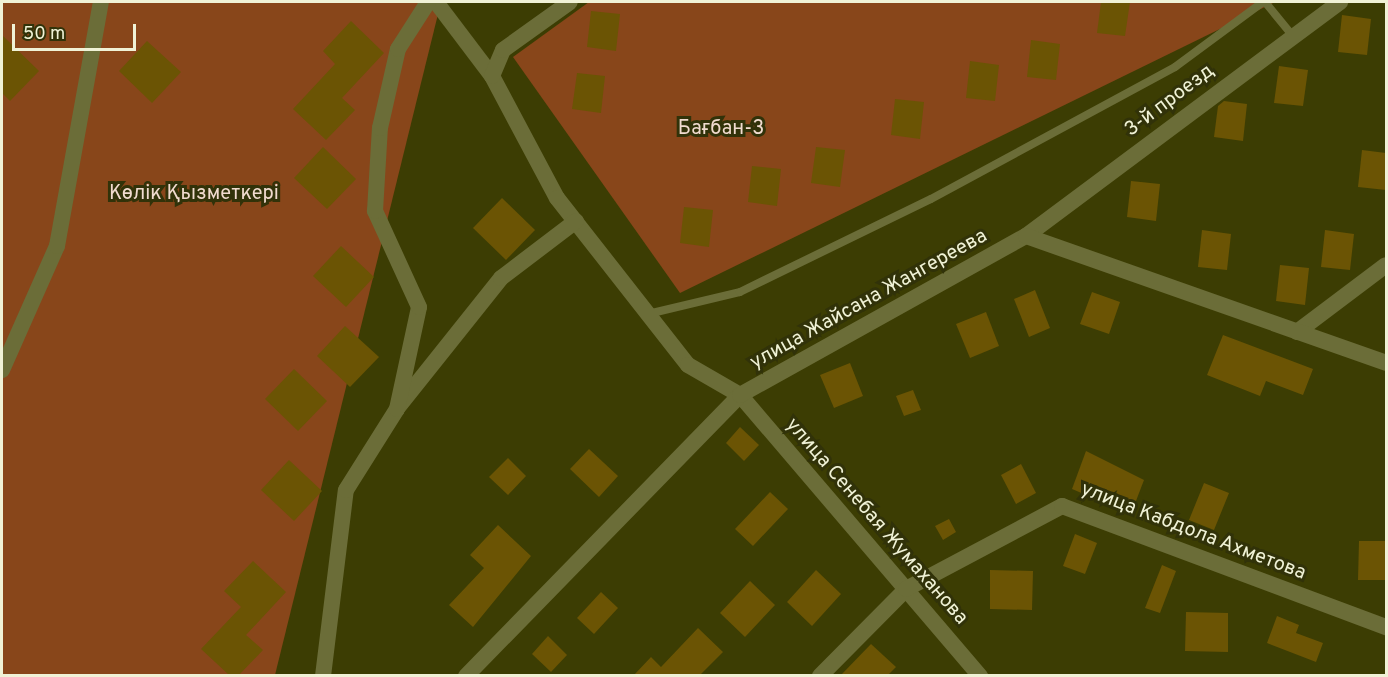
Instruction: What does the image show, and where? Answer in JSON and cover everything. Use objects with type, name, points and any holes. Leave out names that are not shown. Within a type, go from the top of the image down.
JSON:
[{"type":"street","points":[[2,370],[57,246],[101,2]]},
{"type":"street","points":[[397,409],[419,307],[375,211],[380,128],[398,48],[428,2]]},
{"type":"street","name":"улица Сенебая Жумаханова","points":[[436,2],[492,76],[557,198],[652,313],[688,365],[740,395],[980,675]]},
{"type":"street","points":[[492,76],[503,50],[570,2]]},
{"type":"street","name":"3-й проезд","points":[[1026,236],[1292,35],[1340,2]]},
{"type":"street","points":[[323,675],[346,490],[397,409],[501,278],[576,221]]},
{"type":"street","points":[[1026,236],[1386,363]]},
{"type":"street","name":"улица Жайсана Жангереева","points":[[466,675],[740,395],[1026,236]]},
{"type":"street","points":[[1297,332],[1386,265]]},
{"type":"street","name":"улица Кабдола Ахметова","points":[[820,675],[906,589],[1062,506],[1386,627]]},
{"type":"lane","points":[[652,313],[740,292],[931,199],[1175,68],[1264,2],[1292,35]]},
{"type":"green space","name":"Көлік Қызметкері","points":[[2,2],[441,2],[275,675],[2,675]]},
{"type":"green space","name":"Бағбан-3","points":[[589,2],[1275,2],[680,293],[513,57]]},
{"type":"building","points":[[1101,2],[1130,2],[1125,36],[1097,33]]},
{"type":"building","points":[[591,11],[620,14],[616,51],[587,47]]},
{"type":"building","points":[[1342,15],[1371,19],[1367,55],[1338,52]]},
{"type":"building","points":[[351,21],[384,53],[342,98],[355,110],[326,140],[293,109],[335,64],[323,51]]},
{"type":"building","points":[[2,35],[39,71],[10,101],[2,93]]},
{"type":"building","points":[[1031,40],[1060,44],[1056,80],[1027,77]]},
{"type":"building","points":[[147,41],[181,72],[152,103],[119,71]]},
{"type":"building","points":[[970,61],[999,65],[995,101],[966,98]]},
{"type":"building","points":[[1279,66],[1308,70],[1303,106],[1274,103]]},
{"type":"building","points":[[577,73],[605,76],[601,113],[572,109]]},
{"type":"building","points":[[895,99],[924,102],[920,139],[891,135]]},
{"type":"building","points":[[1224,101],[1247,104],[1243,141],[1214,137],[1218,106]]},
{"type":"building","points":[[323,147],[356,179],[327,209],[294,178]]},
{"type":"building","points":[[816,147],[845,150],[840,187],[811,183]]},
{"type":"building","points":[[1362,150],[1386,153],[1386,190],[1358,187]]},
{"type":"building","points":[[752,166],[781,169],[777,206],[748,202]]},
{"type":"building","points":[[1131,181],[1160,184],[1156,221],[1127,217]]},
{"type":"building","points":[[502,198],[535,230],[506,260],[473,228]]},
{"type":"building","points":[[684,207],[713,210],[709,247],[680,243]]},
{"type":"building","points":[[1202,230],[1231,234],[1227,270],[1198,267]]},
{"type":"building","points":[[1325,230],[1354,234],[1350,270],[1321,267]]},
{"type":"building","points":[[341,246],[374,277],[346,307],[313,276]]},
{"type":"building","points":[[1280,265],[1309,268],[1305,305],[1276,301]]},
{"type":"building","points":[[1035,290],[1050,328],[1029,337],[1014,299]]},
{"type":"building","points":[[1092,292],[1120,302],[1109,334],[1080,324]]},
{"type":"building","points":[[986,312],[999,346],[970,358],[956,324]]},
{"type":"building","points":[[345,326],[379,357],[350,387],[317,356]]},
{"type":"building","points":[[1223,335],[1313,369],[1303,395],[1266,381],[1260,396],[1207,375]]},
{"type":"building","points":[[850,363],[863,396],[834,408],[820,375]]},
{"type":"building","points":[[294,369],[327,401],[298,431],[265,399]]},
{"type":"building","points":[[913,390],[921,410],[904,416],[896,396]]},
{"type":"building","points":[[740,427],[759,445],[744,461],[726,443]]},
{"type":"building","points":[[589,449],[618,476],[599,497],[570,469]]},
{"type":"building","points":[[1086,451],[1144,480],[1131,514],[1072,489]]},
{"type":"building","points":[[508,458],[526,476],[508,495],[489,477]]},
{"type":"building","points":[[289,460],[322,491],[294,521],[261,490]]},
{"type":"building","points":[[1021,464],[1036,493],[1016,504],[1001,475]]},
{"type":"building","points":[[1204,483],[1229,493],[1214,530],[1189,520]]},
{"type":"building","points":[[770,492],[788,509],[753,546],[735,529]]},
{"type":"building","points":[[949,519],[956,532],[943,540],[935,526]]},
{"type":"building","points":[[498,525],[531,556],[473,627],[449,605],[484,568],[470,555]]},
{"type":"building","points":[[1075,534],[1097,543],[1085,574],[1063,566]]},
{"type":"building","points":[[1359,541],[1386,541],[1386,580],[1358,580]]},
{"type":"building","points":[[253,561],[286,592],[246,635],[263,650],[239,675],[229,675],[201,649],[241,607],[224,591]]},
{"type":"building","points":[[1162,565],[1176,571],[1160,613],[1145,608]]},
{"type":"building","points":[[816,570],[841,594],[812,626],[787,602]]},
{"type":"building","points":[[990,570],[1033,571],[1032,610],[990,609]]},
{"type":"building","points":[[750,581],[775,605],[745,637],[720,613]]},
{"type":"building","points":[[601,592],[618,608],[594,634],[577,618]]},
{"type":"building","points":[[1186,612],[1228,613],[1228,652],[1185,651]]},
{"type":"building","points":[[1277,616],[1299,625],[1296,633],[1323,643],[1316,662],[1267,643]]},
{"type":"building","points":[[698,628],[723,652],[700,675],[634,675],[651,657],[661,667]]},
{"type":"building","points":[[548,636],[567,655],[551,672],[532,654]]},
{"type":"building","points":[[871,644],[896,667],[888,675],[841,675]]}]
